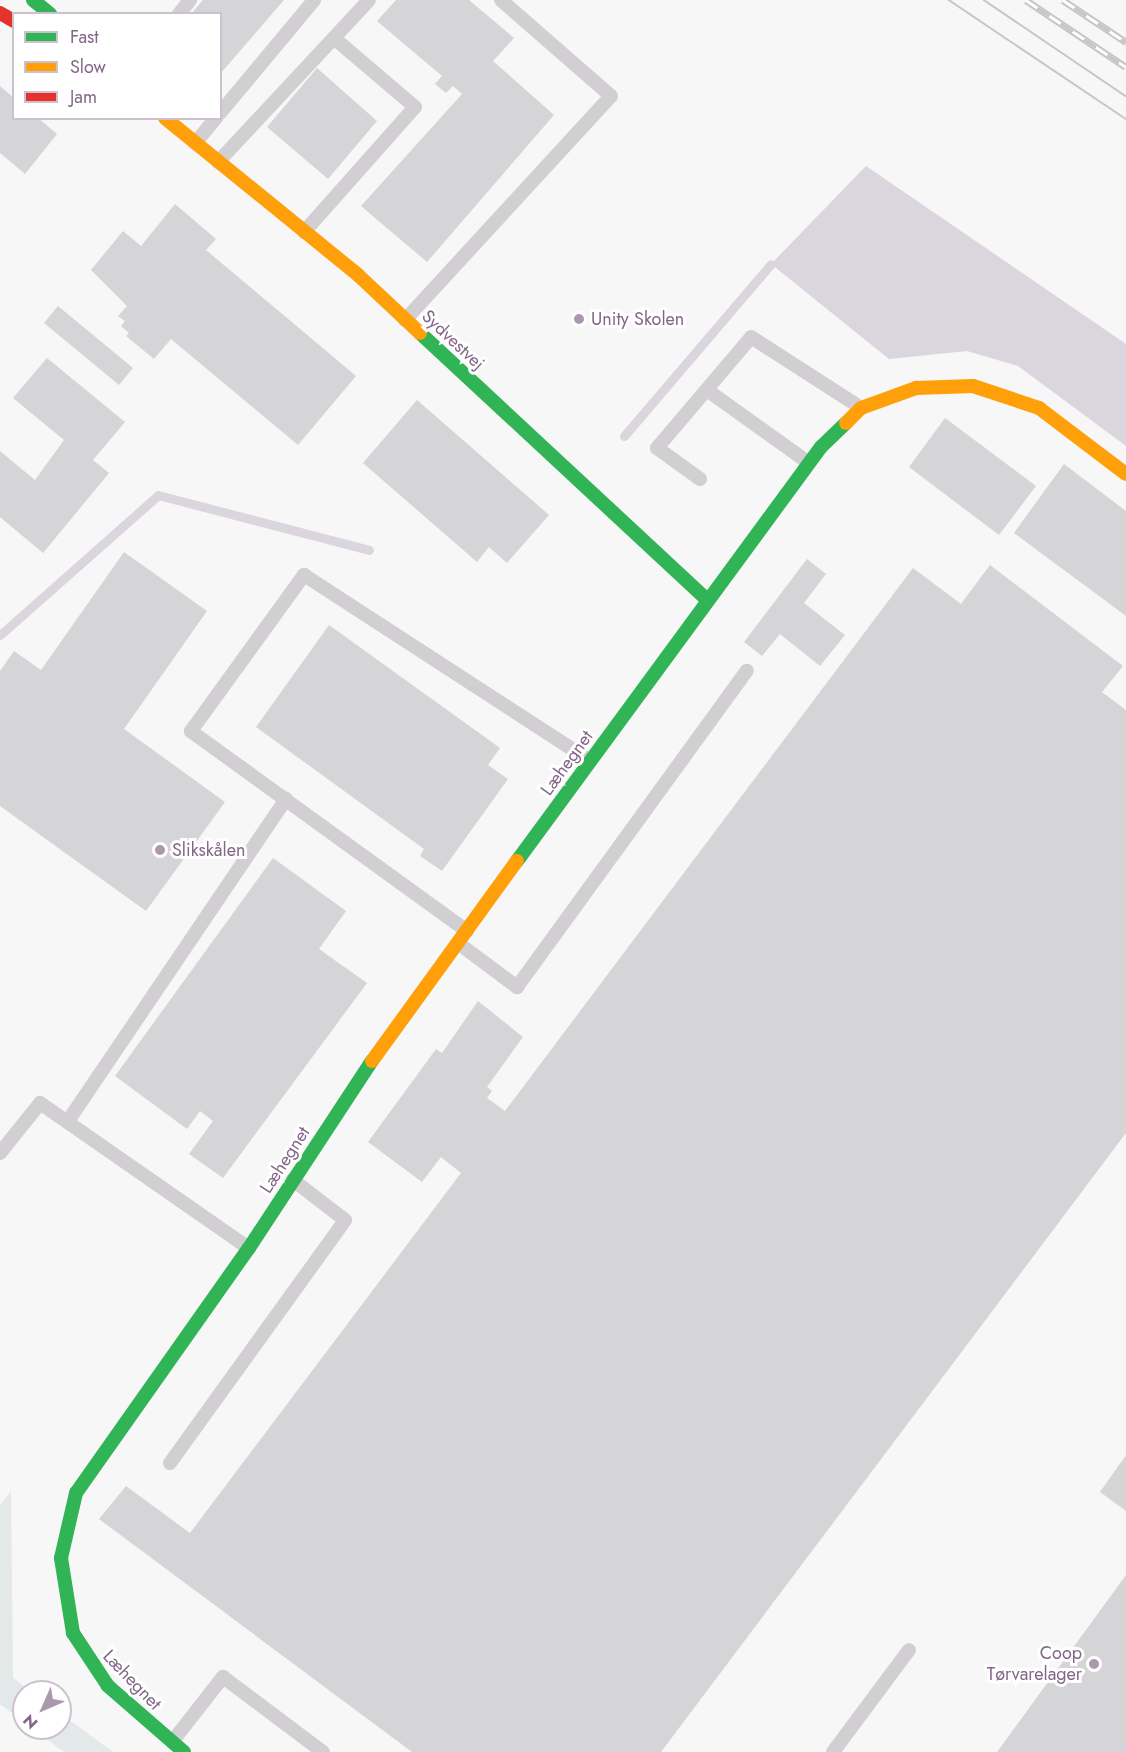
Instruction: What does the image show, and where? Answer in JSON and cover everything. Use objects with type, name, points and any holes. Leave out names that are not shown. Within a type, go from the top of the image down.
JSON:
[{"type":"street","points":[[33,0],[48,12]]},
{"type":"street","name":"Sydvestvej","points":[[167,120],[304,232],[405,320],[707,600]]},
{"type":"street","points":[[861,408],[916,388],[973,386],[1039,408],[1126,474]]},
{"type":"street","name":"Læhegnet","points":[[184,1752],[108,1686],[87,1660],[73,1634],[61,1558],[76,1493],[105,1447],[249,1248],[360,1078],[809,463],[861,408]]},
{"type":"lane","points":[[180,12],[190,0]]},
{"type":"lane","points":[[222,111],[314,0]]},
{"type":"lane","points":[[218,162],[369,0]]},
{"type":"lane","points":[[405,320],[611,96],[501,0]]},
{"type":"lane","points":[[304,232],[415,107],[334,38]]},
{"type":"lane","points":[[195,143],[214,120]]},
{"type":"lane","points":[[700,479],[657,448],[751,338],[861,408]]},
{"type":"lane","points":[[707,390],[809,463]]},
{"type":"lane","points":[[467,931],[191,730],[304,575],[590,761]]},
{"type":"lane","points":[[459,943],[517,987],[747,671]]},
{"type":"lane","points":[[68,1121],[286,799]]},
{"type":"lane","points":[[0,1153],[40,1103],[249,1248]]},
{"type":"lane","points":[[170,1463],[345,1220],[293,1180]]},
{"type":"lane","points":[[833,1752],[909,1650]]},
{"type":"lane","points":[[172,1742],[224,1677],[323,1752]]},
{"type":"shaded area","points":[[866,166],[1126,344],[1126,446],[1018,366],[967,351],[889,359],[771,264]]},
{"type":"shaded area","points":[[11,1491],[13,1678],[16,1680],[12,1680],[12,1713],[0,1704],[0,1505]]},
{"type":"shaded area","points":[[72,1722],[113,1752],[64,1752],[48,1740],[72,1740]]},
{"type":"building","points":[[203,0],[284,0],[222,72],[222,12],[193,12]]},
{"type":"building","points":[[396,0],[469,0],[514,38],[493,61],[554,115],[427,262],[361,206],[462,94],[453,86],[446,93],[435,84],[442,76],[377,21]]},
{"type":"building","points":[[317,68],[377,121],[328,179],[267,127]]},
{"type":"building","points":[[0,86],[12,96],[12,120],[40,120],[57,134],[25,174],[0,153]]},
{"type":"building","points":[[175,204],[216,239],[206,250],[356,376],[298,445],[171,339],[154,359],[126,336],[129,333],[121,326],[125,321],[118,316],[127,306],[91,270],[123,231],[141,246]]},
{"type":"building","points":[[58,306],[133,368],[119,385],[44,323]]},
{"type":"building","points":[[47,358],[125,422],[93,460],[109,473],[43,553],[0,517],[0,451],[35,480],[64,440],[13,398]]},
{"type":"building","points":[[417,400],[549,515],[507,563],[489,547],[477,562],[363,463]]},
{"type":"building","points":[[945,418],[1036,486],[999,535],[909,467]]},
{"type":"building","points":[[1064,464],[1126,511],[1126,616],[1014,533]]},
{"type":"building","points":[[124,552],[207,611],[124,729],[225,802],[146,911],[0,806],[0,671],[14,651],[41,670]]},
{"type":"building","points":[[807,559],[826,574],[804,603],[845,635],[820,666],[780,634],[762,656],[744,642]]},
{"type":"building","points":[[990,565],[1123,666],[1102,692],[1126,710],[1126,1133],[661,1752],[412,1752],[99,1519],[126,1486],[190,1533],[461,1173],[441,1157],[422,1182],[368,1142],[436,1049],[442,1053],[478,1001],[523,1037],[487,1087],[492,1091],[487,1098],[505,1111],[913,568],[961,604]]},
{"type":"building","points":[[329,625],[500,748],[488,765],[508,779],[442,871],[420,856],[424,849],[256,727]]},
{"type":"building","points":[[273,858],[346,911],[319,949],[367,983],[223,1178],[189,1154],[213,1121],[200,1111],[187,1129],[115,1076]]},
{"type":"building","points":[[1126,1455],[1126,1511],[1100,1492]]},
{"type":"building","name":"Coop Tørvarelager","points":[[1126,1575],[1126,1752],[997,1752]]},
{"type":"waterway","points":[[624,436],[771,264]]},
{"type":"waterway","points":[[0,635],[158,495],[369,550]]},
{"type":"tram line","points":[[949,0],[1126,119]]},
{"type":"tram line","points":[[984,0],[1126,96]]},
{"type":"railway","points":[[1026,0],[1126,67]]},
{"type":"railway","points":[[1063,0],[1126,42]]},
{"type":"traffic: fast","points":[[33,0],[48,12]]},
{"type":"traffic: fast","points":[[420,333],[707,600]]},
{"type":"traffic: fast","points":[[517,861],[821,447],[846,423]]},
{"type":"traffic: fast","points":[[184,1752],[108,1686],[73,1633],[61,1558],[76,1493],[249,1248],[372,1061]]},
{"type":"traffic: slow","points":[[167,120],[358,275],[420,333]]},
{"type":"traffic: slow","points":[[846,423],[861,408],[916,388],[973,386],[1039,408],[1126,474]]},
{"type":"traffic: slow","points":[[372,1061],[517,861]]},
{"type":"traffic: jam","points":[[0,13],[12,20]]},
{"type":"place","name":"Unity Skolen","points":[[579,319]]},
{"type":"place","name":"Slikskålen","points":[[160,850]]},
{"type":"place","name":"Coop Tørvarelager","points":[[1094,1664]]}]
